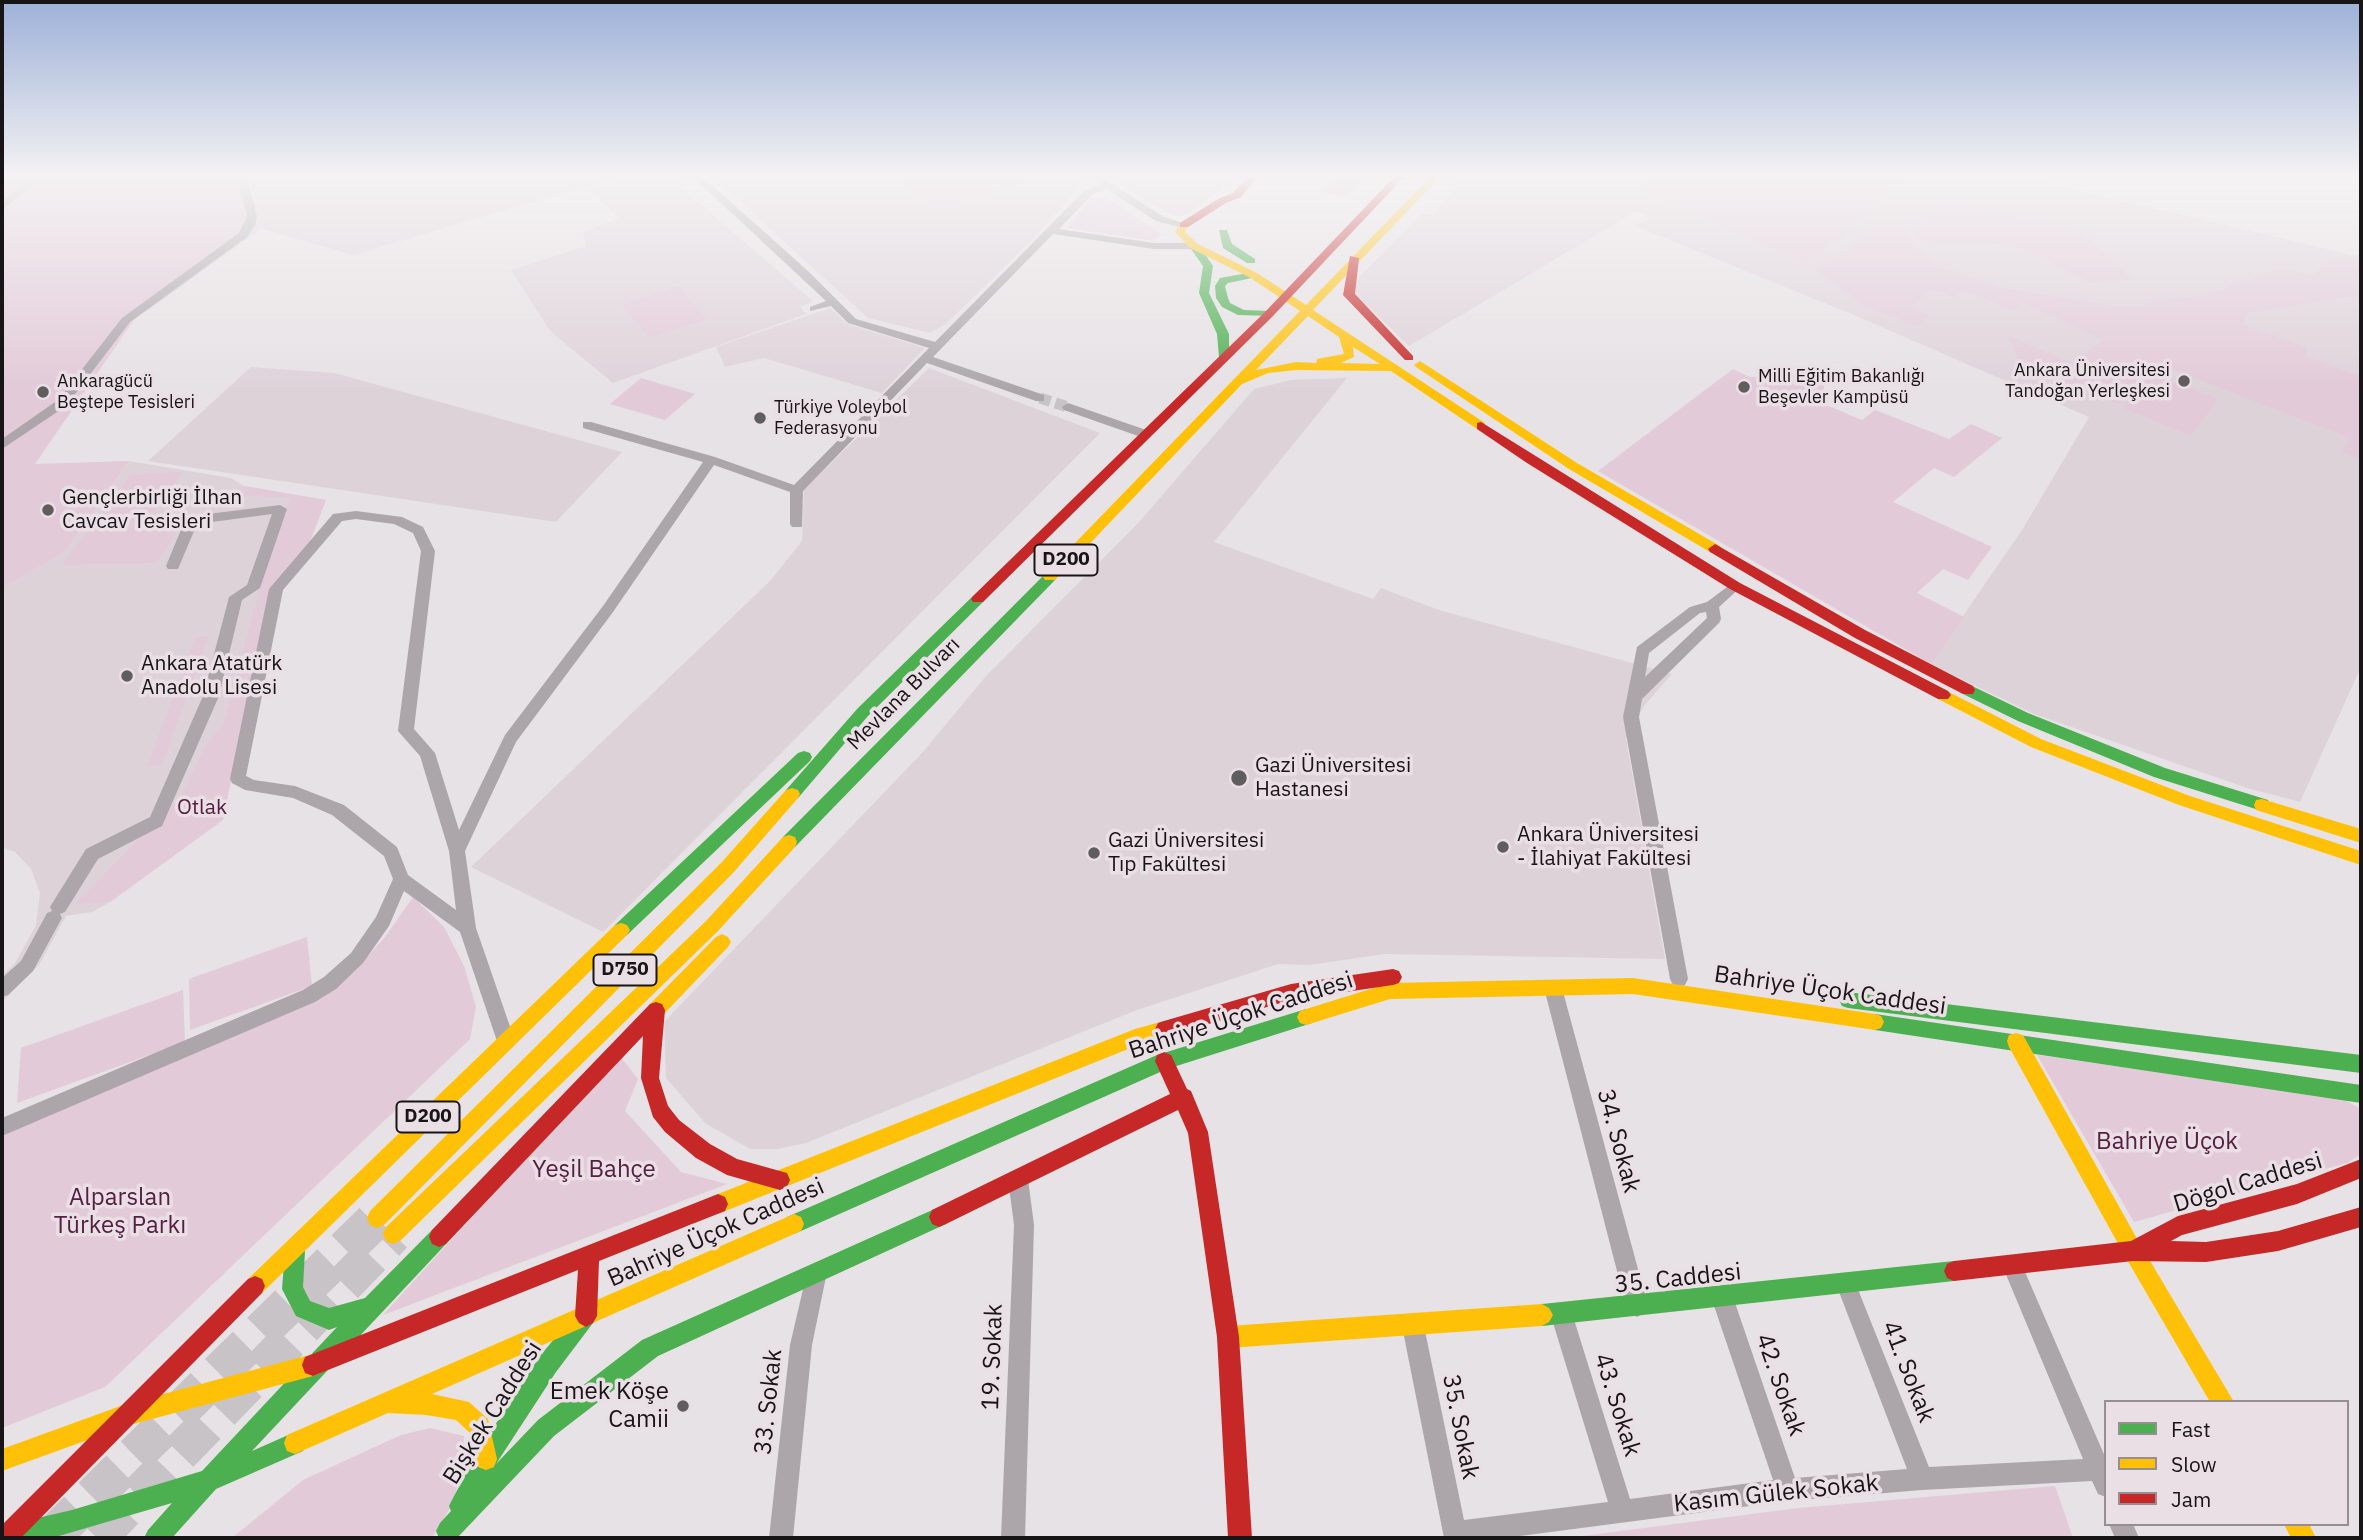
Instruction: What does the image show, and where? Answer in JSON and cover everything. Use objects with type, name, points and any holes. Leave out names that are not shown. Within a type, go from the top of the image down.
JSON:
[{"type":"main road","points":[[1196,248],[1208,266],[1204,293],[1223,334],[1225,357]]},
{"type":"main road","points":[[1198,248],[1345,327],[1573,466],[1860,634],[1940,677],[2034,722],[2160,773],[2361,836]]},
{"type":"main road","points":[[1230,248],[1345,327],[1350,355],[1333,361],[1314,361],[1285,349],[1281,339]]},
{"type":"main road","name":"Mevlana Bulvarı","points":[[377,1219],[727,868],[863,712],[1333,248]]},
{"type":"main road","name":"Mevlana Bulvarı","points":[[393,1234],[712,926],[836,792],[993,636],[1294,326],[1364,248]]},
{"type":"main road","points":[[1354,258],[1349,295],[1403,363],[1531,460],[1735,586],[2036,743],[2185,801],[2361,858]]},
{"type":"main road","points":[[1252,275],[1224,280],[1220,286],[1222,298],[1226,305],[1242,313],[1269,314]]},
{"type":"main road","points":[[1237,385],[1265,370],[1296,366],[1403,363]]},
{"type":"main road","name":"D200","points":[[5,1538],[506,1041],[771,786],[863,712]]},
{"type":"main road","points":[[805,849],[821,824],[836,792]]},
{"type":"main road","points":[[156,1538],[316,1364],[731,932]]},
{"type":"main road","name":"Bahriye Üçok Caddesi","points":[[2,1460],[127,1415],[316,1364],[389,1332],[589,1256],[1141,1037],[1291,992],[1402,976],[1636,975],[1800,994]]},
{"type":"main road","name":"Bahriye Üçok Caddesi","points":[[211,1480],[378,1404],[586,1316],[1164,1061],[1390,991],[1633,986],[2361,1094]]},
{"type":"main road","name":"Bahriye Üçok Caddesi","points":[[1827,997],[2361,1064]]},
{"type":"main road","points":[[654,1015],[650,1078],[660,1111],[672,1126],[703,1152],[734,1168],[780,1180]]},
{"type":"main road","points":[[1141,1037],[1164,1061],[1184,1097],[1198,1132],[1228,1337],[1240,1538]]},
{"type":"main road","points":[[2016,1041],[2133,1251],[2221,1400]]},
{"type":"main road","points":[[446,1534],[546,1428],[650,1348],[922,1226],[1184,1097]]},
{"type":"main road","name":"Dögol Caddesi","points":[[2133,1251],[2178,1226],[2297,1194],[2361,1168]]},
{"type":"main road","points":[[2133,1251],[2206,1252],[2278,1241],[2361,1217]]},
{"type":"main road","points":[[295,1251],[292,1289],[303,1310],[329,1319],[374,1306]]},
{"type":"main road","name":"35. Caddesi","points":[[1228,1337],[1413,1326],[1637,1306],[2133,1251]]},
{"type":"main road","points":[[586,1316],[589,1256]]},
{"type":"main road","name":"Bişkek Caddesi","points":[[446,1534],[486,1459],[548,1364],[586,1316]]},
{"type":"main road","points":[[378,1404],[426,1404],[461,1410],[480,1427],[486,1459]]},
{"type":"main road","points":[[5,1538],[72,1522],[211,1480]]},
{"type":"street","points":[[2,445],[62,403],[126,320],[225,248]]},
{"type":"street","points":[[775,248],[852,321],[938,347]]},
{"type":"street","points":[[797,524],[796,490],[1035,248]]},
{"type":"street","points":[[814,309],[833,302]]},
{"type":"street","points":[[926,359],[1041,398]]},
{"type":"street","points":[[1068,407],[1145,434]]},
{"type":"street","points":[[587,425],[711,460],[796,490]]},
{"type":"street","points":[[457,851],[510,739],[608,609],[711,460]]},
{"type":"street","points":[[2,989],[27,966],[92,854],[156,821],[211,696],[236,597],[253,587],[280,509],[192,520],[173,566]]},
{"type":"street","points":[[467,928],[401,879],[391,852],[338,810],[295,792],[251,786],[238,779],[276,589],[338,517],[356,515],[397,520],[418,530],[428,551],[406,732],[427,753],[457,851],[467,928],[506,1041]]},
{"type":"street","points":[[1679,979],[1631,717],[1642,651],[1695,610],[1712,605],[1735,586]]},
{"type":"street","points":[[1635,696],[1714,619],[1712,605]]},
{"type":"street","points":[[1642,651],[1672,662]]},
{"type":"street","points":[[2,1127],[330,984],[357,958],[383,921],[401,879]]},
{"type":"street","name":"34. Sokak","points":[[1553,988],[1637,1306]]},
{"type":"street","name":"19. Sokak","points":[[1013,1538],[1024,1226],[1018,1178]]},
{"type":"street","points":[[2012,1265],[2102,1478]]},
{"type":"street","name":"33. Sokak","points":[[781,1538],[802,1345],[817,1272]]},
{"type":"street","name":"41. Sokak","points":[[1846,1284],[1922,1479]]},
{"type":"street","name":"42. Sokak","points":[[1722,1297],[1788,1490]]},
{"type":"street","name":"43. Sokak","points":[[1561,1313],[1623,1512]]},
{"type":"street","name":"35. Sokak","points":[[1413,1326],[1455,1536]]},
{"type":"street","name":"Kasım Gülek Sokak","points":[[1455,1536],[1788,1490],[1922,1479],[2102,1478]]},
{"type":"shaded area","points":[[328,248],[378,248],[354,255]]},
{"type":"shaded area","points":[[580,248],[751,248],[813,301],[800,307],[806,314],[613,383],[550,331],[511,270]]},
{"type":"shaded area","points":[[791,248],[1024,248],[946,324],[930,333],[868,318]]},
{"type":"shaded area","points":[[1388,248],[1575,248],[1409,346],[1355,294],[1360,276]]},
{"type":"shaded area","points":[[1689,248],[2322,248],[2361,257],[2361,667],[2300,802],[2247,788],[2034,714],[1930,664],[2022,530],[2089,417],[1849,313]]},
{"type":"shaded area","points":[[830,308],[848,324],[925,348],[882,393],[764,358],[725,367],[716,347]]},
{"type":"shaded area","points":[[251,367],[334,373],[622,452],[556,522],[148,461]]},
{"type":"shaded area","points":[[929,368],[1100,433],[603,932],[471,867],[770,581],[802,541],[804,489]]},
{"type":"shaded area","name":"Gazi Üniversitesi Tıp Fakültesi","points":[[1347,378],[1214,542],[1373,599],[1381,588],[1439,610],[1672,674],[1644,706],[1626,739],[1665,959],[1384,954],[1310,965],[1278,964],[1137,1010],[806,1143],[777,1149],[750,1149],[705,1123],[666,1078],[664,1022],[922,753],[986,676],[1139,522],[1254,389],[1291,380]]},
{"type":"shaded area","name":"Ankara Atatürk Anadolu Lisesi","points":[[129,461],[231,478],[244,486],[326,500],[270,589],[223,820],[110,902],[92,912],[66,916],[39,965],[2,1002],[2,976],[15,963],[36,925],[40,893],[31,869],[15,852],[2,848],[2,588],[65,552]]},
{"type":"green space","points":[[2,248],[235,248],[134,320],[35,464],[129,461],[65,552],[2,588]]},
{"type":"green space","points":[[1772,248],[1825,248],[1804,262]]},
{"type":"green space","points":[[1847,248],[1917,248],[1937,266],[2004,288],[2114,306],[2142,307],[2157,300],[2205,296],[2282,268],[2312,276],[2332,258],[2361,261],[2361,295],[2247,313],[2242,325],[2308,348],[2305,356],[2361,376],[2361,460],[2342,452],[2349,438],[2156,363],[2117,404],[2020,365],[2009,336],[2071,363],[2104,340],[2023,303],[2012,310],[1964,290],[1953,297],[1930,289],[1911,306],[1929,316],[1916,326],[1865,306],[1816,270]]},
{"type":"green space","points":[[2019,248],[2099,248],[2132,279],[2089,282]]},
{"type":"green space","points":[[678,286],[707,319],[650,338],[622,305]]},
{"type":"green space","points":[[1733,369],[1750,377],[1809,375],[1824,381],[1824,389],[1812,399],[1862,420],[1875,410],[1949,439],[1971,424],[2002,438],[1954,477],[1934,468],[1893,502],[1992,547],[1968,580],[1943,569],[1917,593],[1964,617],[1931,664],[1598,471]]},
{"type":"green space","points":[[2151,374],[2218,399],[2191,436],[2123,408]]},
{"type":"green space","points":[[641,378],[695,394],[665,420],[610,404]]},
{"type":"green space","points":[[182,472],[141,530],[178,530],[157,563],[62,565],[131,474]]},
{"type":"green space","name":"Otlak","points":[[244,486],[326,500],[308,547],[270,589],[223,820],[110,902],[75,904],[182,795],[205,747],[224,722],[262,581],[290,498],[237,495]]},
{"type":"green space","points":[[209,635],[162,765],[147,767],[195,637]]},
{"type":"green space","name":"Alparslan Türkeş Parkı","points":[[413,897],[444,927],[464,966],[476,1007],[470,1039],[105,1387],[2,1428],[2,1132],[302,1007],[353,973],[385,937]]},
{"type":"green space","points":[[307,937],[312,986],[190,1030],[189,979]]},
{"type":"green space","points":[[183,990],[185,1042],[17,1103],[21,1048]]},
{"type":"green space","name":"Yeşil Bahçe","points":[[619,1055],[638,1079],[625,1111],[681,1172],[727,1184],[383,1315]]},
{"type":"green space","name":"Bahriye Üçok","points":[[2037,1055],[2341,1098],[2361,1109],[2361,1154],[2347,1163],[2134,1222]]},
{"type":"green space","points":[[430,1428],[464,1436],[462,1468],[453,1503],[432,1538],[232,1538],[303,1480],[401,1435]]},
{"type":"green space","points":[[2055,1486],[2073,1538],[1567,1538],[1798,1508]]},
{"type":"tunnel","points":[[1040,398],[1068,407]]},
{"type":"tunnel","points":[[50,1538],[377,1218]]},
{"type":"tunnel","points":[[97,1538],[393,1234]]},
{"type":"traffic: fast","points":[[1195,248],[1208,266],[1204,293],[1223,334],[1225,357]]},
{"type":"traffic: fast","points":[[1230,248],[1251,261]]},
{"type":"traffic: fast","points":[[1253,275],[1224,280],[1220,286],[1222,298],[1226,305],[1242,313],[1269,314]]},
{"type":"traffic: fast","points":[[789,842],[1050,577]]},
{"type":"traffic: fast","points":[[792,794],[863,712],[978,599]]},
{"type":"traffic: fast","points":[[1968,690],[2023,717],[2160,773],[2262,805]]},
{"type":"traffic: fast","points":[[621,930],[804,757]]},
{"type":"traffic: fast","points":[[1848,1000],[2361,1064]]},
{"type":"traffic: fast","points":[[794,1224],[1164,1061],[1306,1017]]},
{"type":"traffic: fast","points":[[1875,1022],[2361,1094]]},
{"type":"traffic: fast","points":[[448,1531],[546,1428],[650,1348],[939,1217]]},
{"type":"traffic: fast","points":[[156,1538],[316,1364],[439,1237]]},
{"type":"traffic: fast","points":[[295,1251],[292,1289],[303,1309],[329,1319],[371,1307]]},
{"type":"traffic: fast","points":[[1542,1315],[1954,1271]]},
{"type":"traffic: fast","points":[[461,1506],[486,1459],[548,1364],[586,1316]]},
{"type":"traffic: fast","points":[[3,1538],[72,1522],[211,1480],[295,1443]]},
{"type":"traffic: slow","points":[[1198,248],[1253,275],[1481,426]]},
{"type":"traffic: slow","points":[[1050,577],[1367,248]]},
{"type":"traffic: slow","points":[[1321,361],[1340,360],[1350,355],[1344,334]]},
{"type":"traffic: slow","points":[[1420,365],[1573,466],[1715,549]]},
{"type":"traffic: slow","points":[[1243,381],[1265,370],[1296,366],[1396,368]]},
{"type":"traffic: slow","points":[[1943,695],[2036,743],[2185,801],[2361,858]]},
{"type":"traffic: slow","points":[[377,1218],[727,868],[792,794]]},
{"type":"traffic: slow","points":[[2262,805],[2361,836]]},
{"type":"traffic: slow","points":[[393,1234],[712,926],[789,842]]},
{"type":"traffic: slow","points":[[255,1286],[621,930]]},
{"type":"traffic: slow","points":[[656,1010],[722,942]]},
{"type":"traffic: slow","points":[[1306,1017],[1390,991],[1633,986],[1875,1022]]},
{"type":"traffic: slow","points":[[718,1204],[1142,1035],[1164,1029]]},
{"type":"traffic: slow","points":[[2016,1041],[2133,1251],[2222,1400]]},
{"type":"traffic: slow","points":[[295,1443],[794,1224]]},
{"type":"traffic: slow","points":[[1228,1337],[1542,1315]]},
{"type":"traffic: slow","points":[[2,1460],[126,1415],[313,1365]]},
{"type":"traffic: slow","points":[[392,1404],[426,1404],[461,1410],[480,1427],[486,1459]]},
{"type":"traffic: slow","points":[[2297,1526],[2304,1538]]},
{"type":"traffic: jam","points":[[978,599],[1269,314],[1332,248]]},
{"type":"traffic: jam","points":[[1354,258],[1349,295],[1409,358]]},
{"type":"traffic: jam","points":[[1481,426],[1531,460],[1735,586],[1943,695]]},
{"type":"traffic: jam","points":[[1715,549],[1860,634],[1968,690]]},
{"type":"traffic: jam","points":[[1164,1029],[1291,992],[1393,977]]},
{"type":"traffic: jam","points":[[439,1237],[656,1010]]},
{"type":"traffic: jam","points":[[654,1015],[650,1078],[660,1111],[672,1126],[703,1151],[734,1168],[780,1180]]},
{"type":"traffic: jam","points":[[1164,1061],[1198,1132],[1228,1337],[1240,1538]]},
{"type":"traffic: jam","points":[[939,1217],[1184,1097]]},
{"type":"traffic: jam","points":[[2135,1250],[2178,1226],[2297,1194],[2361,1168]]},
{"type":"traffic: jam","points":[[313,1365],[718,1204]]},
{"type":"traffic: jam","points":[[1954,1271],[2133,1251],[2206,1252],[2278,1241],[2361,1217]]},
{"type":"traffic: jam","points":[[586,1316],[589,1256]]},
{"type":"traffic: jam","points":[[5,1538],[255,1286]]},
{"type":"place","name":"Ankara Üniversitesi Tandoğan Yerleşkesi","points":[[2184,381]]},
{"type":"place","name":"Milli Eğitim Bakanlığı Beşevler Kampüsü","points":[[1744,387]]},
{"type":"place","name":"Ankaragücü Beştepe Tesisleri","points":[[43,392]]},
{"type":"place","name":"Türkiye Voleybol Federasyonu","points":[[760,418]]},
{"type":"place","name":"Gençlerbirliği İlhan Cavcav Tesisleri","points":[[48,510]]},
{"type":"place","name":"Ankara Atatürk Anadolu Lisesi","points":[[127,676]]},
{"type":"place","name":"Gazi Üniversitesi Hastanesi","points":[[1239,778]]},
{"type":"place","name":"Ankara Üniversitesi - İlahiyat Fakültesi","points":[[1503,847]]},
{"type":"place","name":"Gazi Üniversitesi Tıp Fakültesi","points":[[1094,853]]},
{"type":"place","name":"Emek Köşe Camii","points":[[683,1406]]}]
